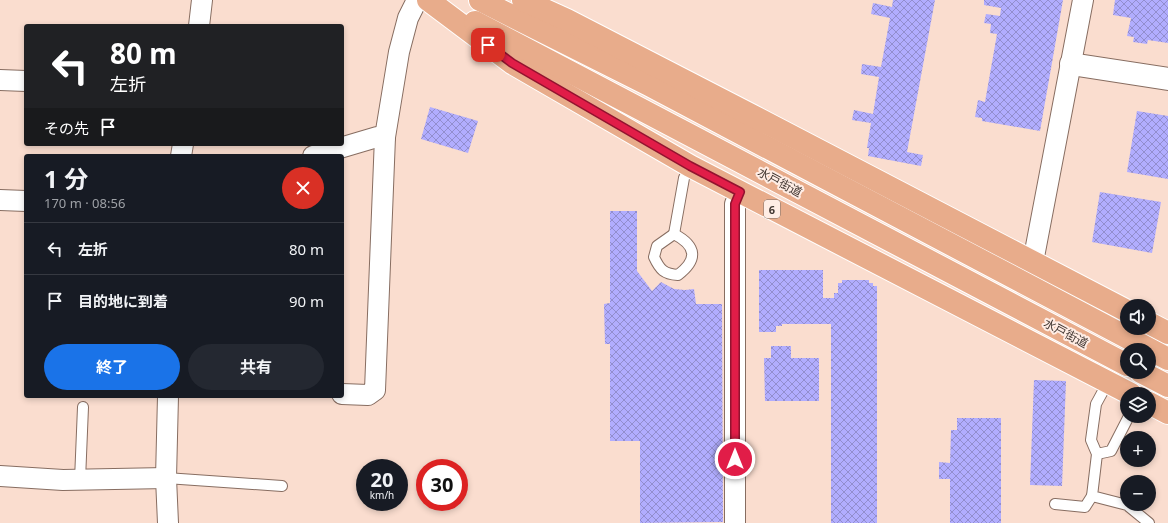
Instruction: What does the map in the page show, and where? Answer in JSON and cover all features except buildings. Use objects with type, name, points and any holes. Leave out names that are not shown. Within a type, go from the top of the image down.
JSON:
[{"type":"highway","name":"6","points":[[428,0],[512,63],[690,166],[1120,388]]},
{"type":"highway","name":"水戸街道","points":[[432,0],[1120,361]]},
{"type":"highway","name":"水戸街道","points":[[480,0],[649,85],[1168,359]]},
{"type":"highway","points":[[523,0],[567,20],[1120,307]]},
{"type":"highway","points":[[1156,327],[1168,333]]},
{"type":"highway","points":[[1154,379],[1168,386]]},
{"type":"highway","points":[[1156,407],[1168,413]]},
{"type":"street","points":[[199,24],[202,0]]},
{"type":"street","points":[[344,394],[368,395],[375,390],[385,137],[400,52],[408,18],[417,0]]},
{"type":"street","points":[[1033,262],[1083,0]]},
{"type":"street","points":[[1071,64],[1168,79]]},
{"type":"street","points":[[0,80],[24,81]]},
{"type":"street","points":[[319,154],[377,136],[385,137]]},
{"type":"street","points":[[735,523],[735,204],[740,192]]},
{"type":"street","points":[[0,200],[24,201]]},
{"type":"street","points":[[168,398],[166,478],[168,523]]},
{"type":"street","points":[[0,476],[80,480],[166,478]]},
{"type":"lane","points":[[674,234],[684,178],[690,166]]},
{"type":"lane","points":[[1055,504],[1084,507],[1092,496],[1097,454],[1091,440],[1096,404],[1108,382]]},
{"type":"lane","points":[[80,480],[83,407]]},
{"type":"lane","points":[[1097,454],[1111,451],[1125,423]]},
{"type":"lane","points":[[166,478],[282,486]]},
{"type":"lane","points":[[1092,496],[1127,505],[1149,523]]},
{"type":"route","points":[[488,45],[512,63],[690,166],[740,192],[735,204],[735,459]]}]
